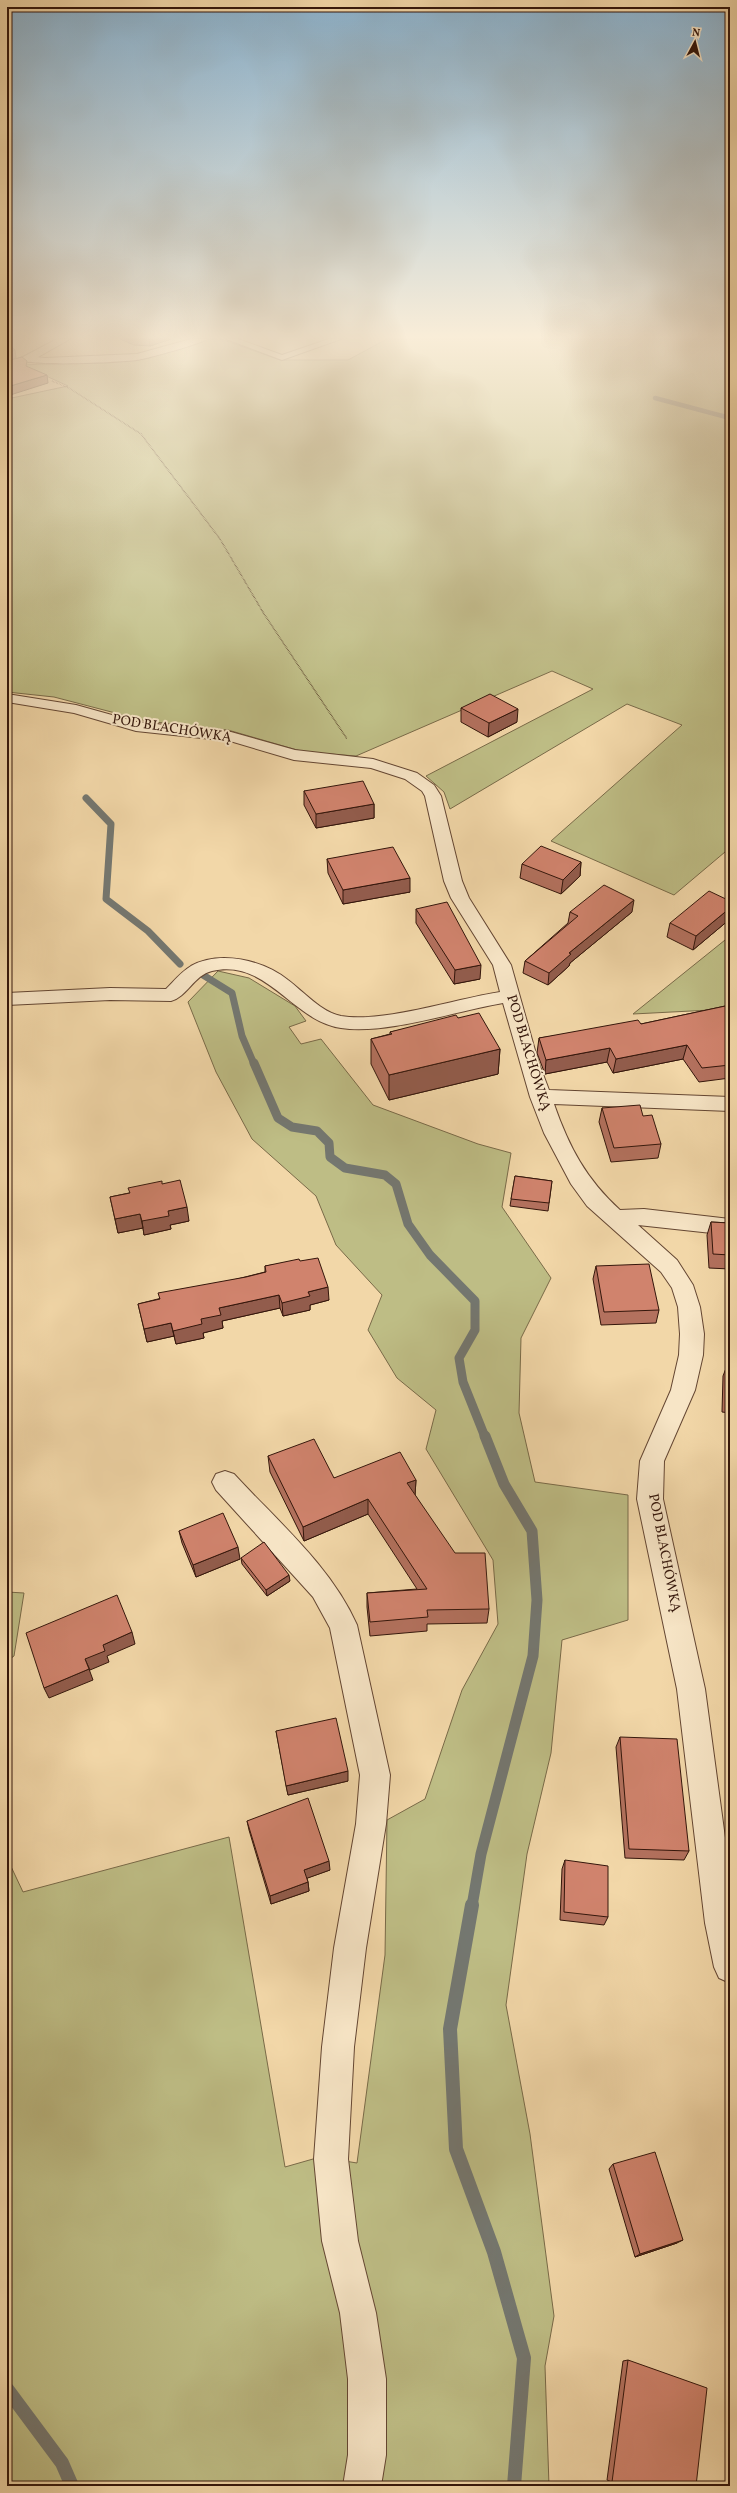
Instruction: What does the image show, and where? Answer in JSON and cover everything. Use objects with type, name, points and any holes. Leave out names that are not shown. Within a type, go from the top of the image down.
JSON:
[{"type":"street","name":"POD BLACHÓWKĄ","points":[[7,698],[76,709],[136,726],[232,737],[294,755],[373,764],[411,776],[428,788],[434,796],[453,881],[460,898],[502,965],[540,1097],[554,1133],[578,1179],[595,1200],[618,1218],[670,1266],[682,1285],[689,1307],[692,1334],[691,1355],[683,1390],[652,1461],[650,1499],[691,1689],[721,1923],[730,1967]]},
{"type":"street","points":[[7,999],[110,994],[171,995],[196,970],[205,966],[226,964],[249,967],[272,977],[313,1010],[339,1022],[364,1023],[389,1020],[510,996]]},
{"type":"street","points":[[540,1097],[730,1104]]},
{"type":"street","points":[[618,1218],[644,1218],[730,1227]]},
{"type":"street","points":[[225,1482],[322,1588],[343,1625],[375,1775],[372,1824],[350,1948],[338,2047],[331,2159],[340,2241],[358,2313],[367,2379],[367,2455],[362,2486]]},
{"type":"path","points":[[157,455],[220,539],[264,614],[355,751],[373,764]]},
{"type":"shaded area","points":[[7,455],[730,455],[730,854],[725,852],[674,895],[551,841],[682,725],[627,704],[450,809],[444,792],[426,776],[593,689],[552,671],[356,756],[304,752],[228,730],[146,721],[54,697],[7,692]]},
{"type":"shaded area","points":[[730,936],[730,1009],[633,1014]]},
{"type":"shaded area","points":[[218,971],[249,978],[295,1006],[306,1021],[289,1027],[301,1044],[321,1039],[373,1105],[478,1144],[511,1153],[502,1207],[551,1278],[521,1338],[519,1413],[535,1482],[628,1495],[628,1620],[562,1640],[551,1753],[527,1854],[506,2005],[530,2134],[554,2316],[545,2366],[549,2486],[7,2486],[7,1858],[23,1892],[229,1837],[285,2167],[320,2157],[357,2163],[385,1955],[387,1820],[425,1799],[462,1690],[498,1624],[493,1560],[426,1449],[436,1410],[397,1378],[368,1330],[382,1295],[336,1245],[316,1196],[252,1139],[216,1072],[188,1002]]},
{"type":"shaded area","points":[[7,1592],[24,1593],[14,1656],[7,1661]]},
{"type":"building","points":[[490,694],[518,709],[489,723],[461,708]]},
{"type":"building","points":[[363,781],[374,804],[316,814],[304,791]]},
{"type":"building","points":[[541,846],[581,862],[563,880],[522,864]]},
{"type":"building","points":[[393,847],[410,878],[343,890],[327,859]]},
{"type":"building","points":[[604,885],[634,900],[569,953],[571,954],[549,973],[525,961],[578,916],[570,912]]},
{"type":"building","points":[[709,891],[730,901],[730,908],[696,936],[670,923]]},
{"type":"building","points":[[447,902],[481,965],[455,970],[416,909]]},
{"type":"building","points":[[730,1005],[730,1065],[702,1068],[687,1045],[616,1059],[610,1048],[546,1060],[539,1038],[638,1020],[641,1024]]},
{"type":"building","points":[[479,1013],[500,1049],[389,1075],[371,1039],[392,1034],[390,1032],[456,1015],[458,1018]]},
{"type":"building","points":[[640,1105],[643,1116],[652,1115],[661,1144],[614,1148],[602,1108]]},
{"type":"building","points":[[515,1176],[552,1181],[549,1203],[511,1199]]},
{"type":"building","points":[[180,1180],[187,1207],[168,1211],[169,1216],[142,1221],[140,1214],[115,1219],[110,1197],[130,1193],[128,1188],[162,1181],[162,1184]]},
{"type":"building","points":[[711,1222],[730,1223],[730,1255],[713,1254]]},
{"type":"building","points":[[318,1258],[328,1287],[308,1292],[310,1296],[282,1303],[279,1295],[219,1308],[221,1315],[201,1319],[202,1324],[173,1331],[171,1323],[144,1329],[138,1304],[160,1299],[158,1293],[266,1272],[265,1266],[299,1259],[300,1261]]},
{"type":"building","points":[[649,1264],[659,1310],[604,1312],[596,1266]]},
{"type":"building","points":[[728,1363],[730,1364],[730,1400],[726,1399]]},
{"type":"building","points":[[314,1439],[334,1478],[400,1452],[416,1480],[407,1483],[455,1553],[485,1553],[489,1609],[427,1610],[428,1617],[370,1622],[367,1593],[427,1589],[368,1499],[303,1527],[268,1456]]},
{"type":"building","points":[[223,1513],[238,1547],[193,1565],[179,1531]]},
{"type":"building","points":[[264,1542],[289,1575],[266,1590],[241,1558]]},
{"type":"building","points":[[117,1595],[132,1632],[103,1645],[105,1651],[85,1659],[89,1669],[44,1688],[26,1633]]},
{"type":"building","points":[[336,1718],[348,1771],[286,1786],[276,1731]]},
{"type":"building","points":[[620,1737],[677,1739],[689,1851],[629,1849]]},
{"type":"building","points":[[308,1798],[329,1861],[304,1870],[308,1882],[270,1896],[247,1821]]},
{"type":"building","points":[[565,1860],[608,1866],[608,1917],[564,1912]]},
{"type":"building","points":[[655,2152],[683,2240],[640,2254],[613,2164]]},
{"type":"building","points":[[628,2360],[707,2388],[696,2486],[622,2486],[612,2482]]},
{"type":"waterway","points":[[86,798],[111,824],[106,899],[148,931],[180,964]]},
{"type":"waterway","points":[[203,975],[232,993],[242,1036],[254,1064]]},
{"type":"waterway","points":[[254,1063],[278,1118],[292,1127],[317,1131],[329,1143],[330,1157],[345,1168],[385,1175],[396,1184],[408,1224],[430,1255],[475,1301],[475,1330],[459,1358],[463,1382],[485,1437]]},
{"type":"waterway","points":[[472,1906],[481,1854],[533,1656],[537,1600],[532,1531],[504,1484],[485,1436]]},
{"type":"waterway","points":[[472,1905],[450,2029],[456,2149],[494,2252],[524,2358],[514,2486]]},
{"type":"waterway","points":[[7,2389],[62,2463],[72,2486]]}]
